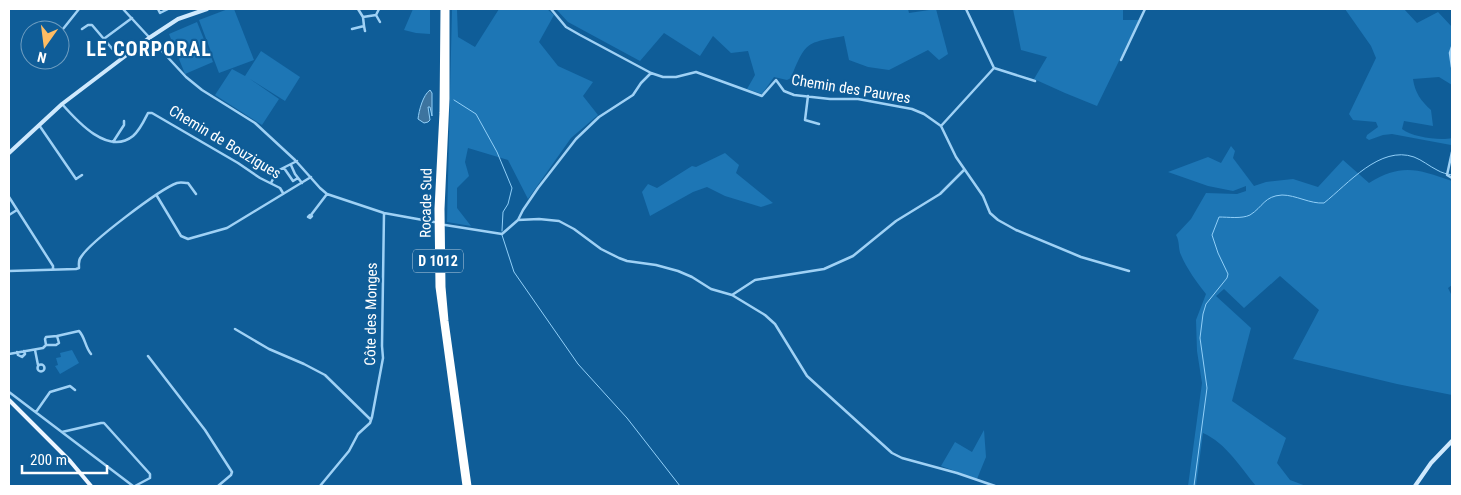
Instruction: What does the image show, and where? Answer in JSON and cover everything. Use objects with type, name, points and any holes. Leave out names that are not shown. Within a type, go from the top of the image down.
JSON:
[{"type":"highway","name":"Rocade Sud","points":[[443,9],[437,209],[438,287],[467,486]]},
{"type":"highway","name":"Rocade Sud","points":[[447,9],[447,99],[442,209],[443,288],[467,486]]},
{"type":"main road","points":[[9,400],[64,455],[91,486]]},
{"type":"street","points":[[70,20],[79,9]]},
{"type":"street","points":[[123,9],[186,77],[202,90],[249,118],[297,161],[327,194],[384,214],[434,222]]},
{"type":"street","points":[[158,9],[160,13],[168,9]]},
{"type":"street","points":[[9,154],[62,104],[149,38],[178,18],[207,9]]},
{"type":"street","points":[[358,9],[363,17],[365,31]]},
{"type":"street","points":[[376,15],[379,9]]},
{"type":"street","name":"Chemin des Pauvres","points":[[551,9],[566,27],[651,73],[663,77],[676,77],[696,72],[760,96],[765,94],[776,80],[785,92],[830,99],[858,98],[903,107],[924,114],[941,126]]},
{"type":"street","points":[[966,9],[994,68],[1034,81]]},
{"type":"street","points":[[1121,60],[1145,9]]},
{"type":"street","points":[[363,17],[376,15]]},
{"type":"street","points":[[376,15],[380,22]]},
{"type":"street","points":[[105,39],[132,18]]},
{"type":"street","points":[[82,29],[92,25],[121,59]]},
{"type":"street","points":[[352,29],[364,26]]},
{"type":"street","points":[[1452,47],[1450,53],[1452,67]]},
{"type":"street","points":[[994,68],[941,126],[964,170],[983,196],[990,213],[1001,222],[1081,257],[1129,271]]},
{"type":"street","points":[[445,225],[502,233],[518,220],[543,182],[576,139],[599,118],[633,95],[640,83],[651,73]]},
{"type":"street","points":[[808,96],[805,120],[819,124]]},
{"type":"street","points":[[62,104],[88,130],[113,142],[124,125],[124,121]]},
{"type":"street","name":"Chemin de Bouzigues","points":[[113,142],[124,141],[133,136],[148,114],[152,113],[280,188],[283,193]]},
{"type":"street","points":[[39,125],[76,179],[82,175]]},
{"type":"street","points":[[1452,152],[1447,174],[1452,178]]},
{"type":"street","points":[[271,183],[276,172],[297,161]]},
{"type":"street","points":[[291,165],[302,183]]},
{"type":"street","points":[[284,168],[293,180],[298,178]]},
{"type":"street","points":[[732,294],[755,280],[824,269],[853,256],[896,222],[940,194],[964,170]]},
{"type":"street","points":[[157,196],[180,236],[188,239],[227,228],[311,177]]},
{"type":"street","points":[[78,268],[79,259],[84,252],[120,222],[157,196],[180,182],[190,184],[196,194]]},
{"type":"street","points":[[311,215],[327,194]]},
{"type":"street","points":[[9,197],[53,266],[53,269]]},
{"type":"street","points":[[9,215],[17,210]]},
{"type":"street","name":"Côte des Monges","points":[[320,486],[350,452],[358,434],[371,420],[383,358],[384,214]]},
{"type":"street","points":[[518,220],[540,219],[559,221],[574,229],[601,249],[619,258],[669,268],[692,277],[711,289],[732,294],[771,320],[781,332],[807,376],[892,453],[902,458],[957,473],[994,486]]},
{"type":"street","points":[[9,271],[78,268],[83,270]]},
{"type":"street","points":[[235,329],[269,349],[325,375],[371,420]]},
{"type":"street","points":[[46,345],[46,337],[79,331],[82,334],[86,349],[91,354]]},
{"type":"street","points":[[9,354],[58,344],[57,336]]},
{"type":"street","points":[[35,350],[38,366]]},
{"type":"street","points":[[17,352],[22,357],[25,354],[24,351]]},
{"type":"street","points":[[148,356],[205,430],[231,470],[231,476],[218,486]]},
{"type":"street","points":[[36,412],[50,392],[70,386],[75,390]]},
{"type":"street","points":[[9,392],[36,412],[62,432],[134,486],[150,478],[150,474],[104,423],[101,422],[62,432]]},
{"type":"street","points":[[1415,486],[1430,463],[1452,441]]},
{"type":"shaded area","points":[[228,9],[234,9],[254,60],[219,73],[199,20]]},
{"type":"shaded area","points":[[413,9],[430,9],[430,34],[404,30]]},
{"type":"shaded area","points":[[452,9],[457,9],[458,37],[475,47],[499,9],[547,9],[554,15],[539,42],[558,66],[593,82],[583,96],[598,115],[571,138],[528,199],[508,160],[468,148],[465,162],[469,176],[457,188],[457,208],[471,226],[447,222]]},
{"type":"shaded area","points":[[556,9],[908,9],[909,13],[936,9],[948,54],[939,60],[928,50],[889,70],[868,67],[849,60],[844,36],[822,40],[804,50],[791,78],[787,80],[774,77],[762,94],[747,89],[755,75],[748,51],[731,53],[713,36],[700,56],[664,33],[640,61],[568,22]]},
{"type":"shaded area","points":[[1013,9],[1123,9],[1123,20],[1139,20],[1097,106],[1034,79],[1047,57],[1021,50]]},
{"type":"shaded area","points":[[1345,9],[1404,9],[1417,23],[1438,12],[1452,27],[1452,85],[1439,77],[1413,79],[1419,96],[1431,110],[1433,126],[1404,121],[1402,129],[1426,138],[1452,138],[1451,145],[1392,134],[1369,140],[1366,138],[1367,135],[1378,127],[1376,122],[1353,120],[1349,114],[1376,58],[1371,46]]},
{"type":"shaded area","points":[[197,22],[213,62],[185,74],[169,34]]},
{"type":"shaded area","points":[[261,51],[300,77],[285,101],[250,79],[279,99],[262,125],[215,95],[232,69],[245,76]]},
{"type":"shaded area","points":[[430,90],[432,93],[432,116],[430,107],[428,107],[430,120],[424,123],[418,119],[420,107]]},
{"type":"shaded area","points":[[1231,146],[1235,151],[1233,158],[1254,186],[1266,182],[1293,179],[1318,187],[1343,160],[1369,183],[1400,170],[1429,173],[1452,181],[1452,285],[1448,288],[1452,296],[1452,395],[1293,359],[1319,310],[1280,276],[1244,308],[1224,289],[1216,296],[1251,328],[1232,401],[1286,438],[1277,463],[1290,480],[1306,486],[1256,486],[1226,449],[1203,433],[1196,486],[1188,486],[1202,383],[1197,351],[1196,320],[1206,294],[1183,260],[1176,235],[1191,219],[1206,193],[1237,194],[1246,191],[1246,186],[1233,191],[1208,186],[1168,172],[1208,157],[1221,163]]},
{"type":"shaded area","points":[[725,153],[739,165],[736,173],[773,203],[761,207],[725,196],[707,187],[693,192],[650,216],[642,192],[648,184],[657,188],[692,166],[696,167]]},
{"type":"shaded area","points":[[72,350],[79,363],[60,374],[55,366],[58,365],[56,358],[61,357],[60,353]]},
{"type":"shaded area","points":[[984,430],[986,457],[977,479],[941,466],[955,442],[972,452]]},
{"type":"waterway","points":[[454,100],[476,114],[497,152],[512,188],[508,204],[503,212],[502,231]]},
{"type":"waterway","points":[[1194,486],[1207,388],[1200,338],[1203,314],[1206,304],[1227,278],[1228,274],[1212,235],[1219,217],[1250,215],[1271,197],[1282,195],[1324,203],[1365,168],[1389,156],[1414,157],[1439,171],[1452,175]]},
{"type":"waterway","points":[[502,235],[514,272],[578,364],[627,418],[680,486]]},
{"type":"district","name":"LE CORPORAL","points":[[149,49]]}]
